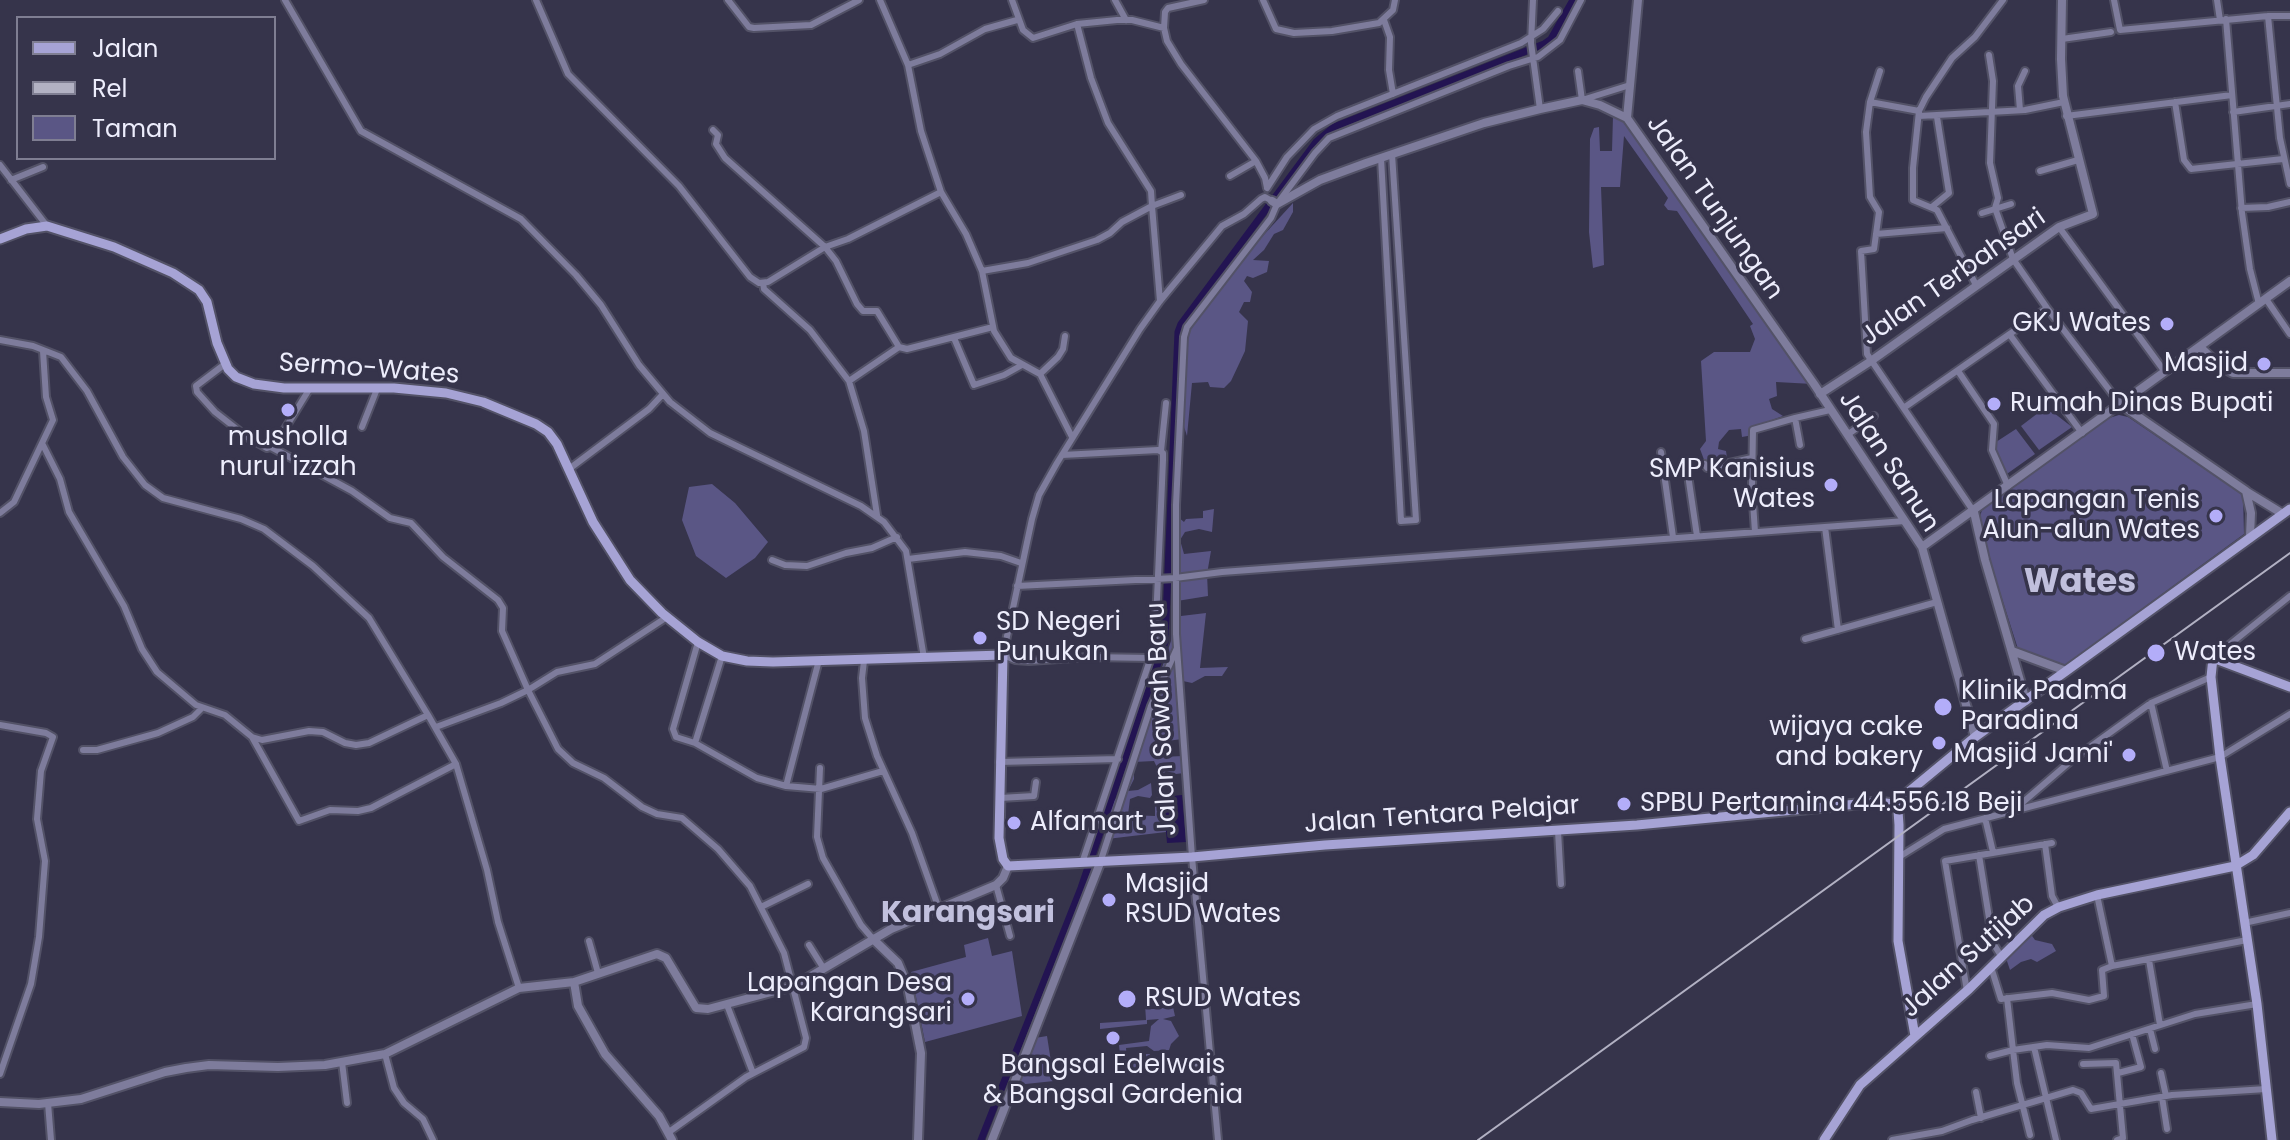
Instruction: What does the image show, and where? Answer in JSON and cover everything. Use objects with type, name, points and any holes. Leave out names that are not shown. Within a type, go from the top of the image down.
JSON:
[{"type":"main road","points":[[0,239],[26,229],[47,226],[114,247],[173,273],[199,290],[210,310],[225,364]]},
{"type":"main road","name":"Sermo-Wates","points":[[225,364],[236,377],[254,384],[446,393],[520,415],[548,432],[557,444],[606,546],[630,580],[667,617],[698,642],[722,656],[760,662],[1003,655]]},
{"type":"main road","points":[[1915,1036],[1898,941],[1898,811],[1894,804],[1975,737],[2286,512]]},
{"type":"main road","points":[[1003,655],[999,838],[1003,859],[1008,866]]},
{"type":"main road","points":[[2272,1140],[2257,1004],[2220,757],[2211,677],[2213,658],[2290,687]]},
{"type":"main road","name":"Jalan Tentara Pelajar","points":[[1008,866],[1192,857],[1558,831],[1878,802],[1894,804]]},
{"type":"main road","points":[[2235,866],[2253,855],[2290,812]]},
{"type":"main road","name":"Jalan Sutijab","points":[[1824,1140],[1860,1085],[1967,991],[2031,925],[2058,907],[2097,895],[2235,866]]},
{"type":"street","points":[[285,0],[361,131],[521,219],[601,305],[639,365],[663,394],[710,433],[877,515],[897,537],[908,559],[924,658]]},
{"type":"street","points":[[536,0],[568,74],[679,186],[750,277],[759,283],[825,247],[848,239],[941,192]]},
{"type":"street","points":[[728,0],[749,27],[754,28],[811,25],[859,0]]},
{"type":"street","points":[[880,0],[908,65],[921,131],[941,192],[966,234],[982,271],[993,327],[1006,353],[1040,374],[1072,437]]},
{"type":"street","points":[[1012,0],[1017,20],[1033,38],[1077,24],[1126,20],[1164,28]]},
{"type":"street","points":[[1115,0],[1126,20]]},
{"type":"street","points":[[1204,0],[1166,9],[1164,28],[1167,41],[1181,64],[1256,161],[1265,178],[1271,218],[1191,319],[1184,337],[1173,578],[1905,521]]},
{"type":"street","points":[[1263,0],[1276,29],[1284,33],[1332,31],[1384,20],[1393,10],[1395,0]]},
{"type":"street","points":[[1533,0],[1530,40],[1540,109]]},
{"type":"street","points":[[1269,200],[1329,138],[1551,50],[1560,40],[1581,0]]},
{"type":"street","points":[[1627,118],[1638,0]]},
{"type":"street","points":[[1993,0],[1995,9]]},
{"type":"street","points":[[1937,117],[1949,193],[1933,206],[1918,204],[1912,198],[1919,114],[1941,72],[1975,37],[2003,0]]},
{"type":"street","name":"Jalan Terbahsari","points":[[1820,394],[2059,227],[2093,214],[2066,116],[2062,0]]},
{"type":"street","points":[[2114,0],[2116,31]]},
{"type":"street","points":[[2217,0],[2223,20],[2232,95],[2248,259],[2262,301],[2290,334]]},
{"type":"street","points":[[1267,188],[1287,157],[1314,129],[1337,116],[1530,40],[1558,11]]},
{"type":"street","points":[[2268,16],[2283,159],[2290,184]]},
{"type":"street","points":[[2062,39],[2223,20],[2290,16]]},
{"type":"street","points":[[908,65],[940,54],[985,29],[1017,20]]},
{"type":"street","points":[[1384,20],[1390,37],[1389,70],[1393,94]]},
{"type":"street","points":[[1077,24],[1091,78],[1108,123],[1151,191],[1160,301]]},
{"type":"street","points":[[1989,55],[1993,81],[1989,151],[1998,198],[1995,209],[2013,259],[2120,404],[2246,491],[2286,512]]},
{"type":"street","points":[[1578,71],[1582,100]]},
{"type":"street","points":[[1880,71],[1870,102],[1866,132],[1870,197],[1879,210],[1874,249],[1861,251],[1864,327],[1871,361],[1974,512],[2026,701]]},
{"type":"street","points":[[2020,110],[2018,86],[2025,71]]},
{"type":"street","points":[[1151,658],[1088,657],[1029,661],[1003,655],[1021,563],[1039,495],[1072,437],[1160,301],[1222,226],[1269,200],[1392,154],[1484,123],[1582,100],[1630,85]]},
{"type":"street","points":[[2066,116],[2232,95]]},
{"type":"street","name":"Jalan Tunjungan","points":[[1582,100],[1627,118],[1820,394]]},
{"type":"street","points":[[1870,102],[1937,117],[2020,110],[2064,102]]},
{"type":"street","points":[[2175,102],[2188,168],[2283,159]]},
{"type":"street","points":[[2233,112],[2290,104]]},
{"type":"street","points":[[713,130],[718,135],[716,144],[725,158],[825,247],[836,261],[857,304],[863,311],[877,311],[899,347],[907,349],[993,327]]},
{"type":"street","points":[[1381,158],[1401,521],[1416,520],[1392,154]]},
{"type":"street","points":[[2040,171],[2078,160]]},
{"type":"street","points":[[1230,176],[1256,161]]},
{"type":"street","points":[[0,165],[47,226]]},
{"type":"street","points":[[11,180],[43,167]]},
{"type":"street","points":[[982,271],[1028,263],[1097,240],[1122,222],[1181,195]]},
{"type":"street","points":[[2241,208],[2290,202]]},
{"type":"street","points":[[1982,213],[2011,204]]},
{"type":"street","points":[[1933,206],[1976,285]]},
{"type":"street","points":[[2059,227],[2165,372]]},
{"type":"street","points":[[1876,234],[1947,228]]},
{"type":"street","points":[[1922,547],[2290,281]]},
{"type":"street","points":[[763,283],[764,289],[810,330],[849,381],[864,431],[877,515]]},
{"type":"street","points":[[1905,407],[2047,308]]},
{"type":"street","points":[[2010,335],[2082,433]]},
{"type":"street","points":[[1040,374],[1058,357],[1065,336]]},
{"type":"street","points":[[954,338],[974,385],[1022,365]]},
{"type":"street","points":[[0,340],[33,346],[61,357],[74,371],[102,415],[123,457],[145,485],[163,498],[241,519],[264,529],[313,566],[369,618],[456,764],[519,988]]},
{"type":"street","points":[[849,381],[899,347]]},
{"type":"street","points":[[2200,347],[2220,366],[2233,373],[2290,373]]},
{"type":"street","points":[[0,513],[14,502],[53,420],[46,397],[43,351]]},
{"type":"street","points":[[225,364],[196,386],[197,392],[215,412],[267,448],[271,447],[352,491],[390,518],[411,523],[443,557],[498,600],[503,608],[502,631],[558,749],[573,763],[604,778],[642,807],[690,823],[739,873],[761,907],[784,953],[806,1043],[799,1050],[753,1073],[671,1136],[659,1116],[605,1054],[578,1006],[574,982]]},
{"type":"street","points":[[1958,371],[1994,424],[1992,450],[2008,486]]},
{"type":"street","points":[[271,447],[310,388]]},
{"type":"street","points":[[362,427],[377,389]]},
{"type":"street","points":[[569,469],[649,409],[663,394]]},
{"type":"street","name":"Jalan Sanun","points":[[1820,394],[1922,547],[1975,737]]},
{"type":"street","points":[[1090,863],[1121,776],[1118,759],[1155,645],[1161,451],[1166,403]]},
{"type":"street","points":[[1755,532],[1754,429],[1830,410]]},
{"type":"street","points":[[1847,435],[1874,416]]},
{"type":"street","points":[[1395,419],[1411,418]]},
{"type":"street","points":[[1795,418],[1800,445]]},
{"type":"street","points":[[43,445],[60,479],[69,512],[124,606],[142,649],[157,672],[202,708],[225,715],[252,737],[299,821],[330,810],[371,808],[456,764]]},
{"type":"street","points":[[1062,455],[1161,451]]},
{"type":"street","points":[[1661,452],[1673,537]]},
{"type":"street","points":[[1697,536],[1684,468],[1705,464],[1707,468],[1752,458]]},
{"type":"street","points":[[2246,491],[2251,513],[2250,536]]},
{"type":"street","points":[[1825,527],[1838,630]]},
{"type":"street","points":[[772,560],[785,565],[807,566],[872,548],[897,537]]},
{"type":"street","points":[[908,559],[965,552],[1001,556],[1021,563]]},
{"type":"street","name":"Jalan Sawah Baru","points":[[1017,586],[1173,578],[1192,857],[1218,1140]]},
{"type":"street","points":[[2213,658],[2290,596]]},
{"type":"street","points":[[1805,639],[1937,602]]},
{"type":"street","points":[[436,727],[501,703],[557,672],[595,664],[667,617]]},
{"type":"street","points":[[698,642],[673,732],[676,737],[695,743],[757,778],[786,786],[821,789],[883,771]]},
{"type":"street","points":[[992,1140],[1121,776],[1177,648]]},
{"type":"street","points":[[2012,651],[2066,671]]},
{"type":"street","points":[[695,743],[722,656]]},
{"type":"street","points":[[786,786],[819,660]]},
{"type":"street","points":[[864,661],[865,718],[939,909]]},
{"type":"street","points":[[2012,811],[2072,760],[2151,703],[2211,677]]},
{"type":"street","points":[[1138,701],[1150,706]]},
{"type":"street","points":[[2151,703],[2167,771]]},
{"type":"street","points":[[83,750],[97,750],[158,733],[193,717],[202,708]]},
{"type":"street","points":[[1897,859],[1935,833],[2220,757],[2290,714]]},
{"type":"street","points":[[252,737],[262,740],[293,733],[323,732],[356,745],[369,743],[428,715]]},
{"type":"street","points":[[0,725],[53,737],[43,759],[39,783],[37,819],[45,874],[36,956],[31,984],[0,1074]]},
{"type":"street","points":[[999,762],[1118,759]]},
{"type":"street","points":[[820,768],[821,789],[816,811],[817,837],[823,858],[861,925],[898,963],[908,987],[921,1053],[918,1140]]},
{"type":"street","points":[[1000,798],[1034,796],[1036,782]]},
{"type":"street","points":[[1985,818],[1993,852]]},
{"type":"street","points":[[1558,831],[1561,884]]},
{"type":"street","points":[[1967,991],[1945,861],[2048,843],[2052,896],[2058,907]]},
{"type":"street","points":[[1979,855],[1993,943],[2001,956]]},
{"type":"street","points":[[0,1102],[48,1103],[81,1099],[165,1072],[209,1065],[278,1067],[342,1062],[385,1054],[519,988],[574,982],[657,954],[666,958],[696,1008],[727,1005],[794,986],[873,939],[996,885],[1008,866]]},
{"type":"street","points":[[761,907],[808,884]]},
{"type":"street","points":[[996,885],[1010,936]]},
{"type":"street","points":[[2097,895],[2112,966]]},
{"type":"street","points":[[2244,923],[2290,913]]},
{"type":"street","points":[[1991,967],[2001,999],[2052,993],[2082,1000],[2094,999],[2104,995],[2102,969],[2247,940]]},
{"type":"street","points":[[589,941],[598,973]]},
{"type":"street","points":[[809,945],[824,969]]},
{"type":"street","points":[[2149,960],[2160,1025]]},
{"type":"street","points":[[2007,998],[2013,1050],[2030,1135]]},
{"type":"street","points":[[1990,1056],[2034,1047],[2089,1048],[2200,1013],[2257,1004]]},
{"type":"street","points":[[727,1005],[753,1073]]},
{"type":"street","points":[[2150,1029],[2155,1049]]},
{"type":"street","points":[[2118,1073],[2141,1067],[2132,1034]]},
{"type":"street","points":[[2034,1047],[2056,1140]]},
{"type":"street","points":[[385,1054],[394,1088],[404,1103],[423,1119],[433,1140]]},
{"type":"street","points":[[2083,1064],[2114,1061],[2118,1073],[2121,1139]]},
{"type":"street","points":[[342,1062],[347,1103]]},
{"type":"street","points":[[1164,1066],[1210,1062]]},
{"type":"street","points":[[2161,1073],[2167,1129]]},
{"type":"street","points":[[1892,1140],[1942,1131],[2045,1097],[2078,1090],[2091,1109],[2164,1097],[2266,1089]]},
{"type":"street","points":[[1976,1092],[1981,1118]]},
{"type":"street","points":[[48,1103],[51,1140]]},
{"type":"green space","points":[[1613,116],[1627,118],[1813,384],[1776,382],[1777,396],[1769,399],[1772,409],[1783,416],[1753,427],[1753,435],[1742,437],[1741,429],[1729,430],[1719,442],[1718,449],[1726,451],[1727,458],[1706,465],[1700,449],[1706,441],[1701,361],[1714,352],[1750,352],[1755,339],[1750,326],[1753,324],[1677,211],[1668,210],[1664,205],[1668,198],[1624,136],[1620,187],[1601,187],[1604,265],[1593,268],[1589,232],[1590,139],[1594,128],[1599,127],[1600,151],[1612,151]]},
{"type":"green space","points":[[1293,203],[1293,212],[1283,230],[1274,234],[1253,260],[1269,261],[1267,272],[1253,278],[1247,276],[1244,281],[1252,292],[1250,302],[1244,302],[1239,312],[1248,321],[1245,351],[1231,381],[1224,388],[1210,387],[1208,382],[1192,383],[1187,436],[1180,414],[1185,333],[1238,263]]},
{"type":"green space","points":[[2042,410],[2054,413],[2072,427],[2039,450],[2021,426]]},
{"type":"green space","points":[[2119,415],[2128,417],[2243,495],[2244,534],[2065,665],[2018,649],[1978,523],[1982,510],[2109,418]]},
{"type":"green space","points":[[2016,429],[2035,454],[2004,476],[1996,442]]},
{"type":"green space","points":[[712,484],[735,503],[768,542],[755,558],[726,578],[696,556],[682,520],[689,487]]},
{"type":"green space","points":[[1214,509],[1212,532],[1199,529],[1185,532],[1180,540],[1184,554],[1211,551],[1207,574],[1208,596],[1177,601],[1178,517],[1184,522],[1186,519],[1203,518],[1203,511]]},
{"type":"green space","points":[[1178,608],[1181,616],[1206,613],[1200,668],[1228,667],[1222,676],[1205,676],[1192,683],[1183,681],[1177,634]]},
{"type":"green space","points":[[1172,611],[1182,739],[1160,742],[1161,757],[1183,756],[1184,773],[1166,771],[1161,776],[1154,761],[1134,762],[1134,779],[1128,791],[1151,783],[1152,795],[1150,798],[1138,796],[1130,799],[1128,815],[1155,816],[1155,798],[1163,797],[1166,832],[1107,839],[1107,819],[1112,803],[1119,795],[1171,641]]},
{"type":"green space","points":[[2030,933],[2035,940],[2052,944],[2056,951],[2037,962],[2031,959],[2021,962],[2010,970],[2006,958]]},
{"type":"green space","name":"Lapangan Desa Karangsari","points":[[988,938],[992,956],[1012,951],[1022,1016],[925,1042],[911,972],[966,957],[964,945]]},
{"type":"green space","points":[[1157,1003],[1162,1003],[1162,1008],[1173,1007],[1175,1016],[1163,1019],[1171,1021],[1179,1036],[1169,1050],[1154,1051],[1147,1046],[1126,1048],[1127,1061],[1146,1059],[1146,1054],[1150,1054],[1152,1071],[1122,1075],[1119,1045],[1149,1041],[1151,1026],[1159,1019],[1147,1020],[1147,1024],[1100,1029],[1100,1023],[1146,1020],[1145,1004],[1149,1004],[1150,1009],[1157,1009]]},
{"type":"green space","points":[[1047,1036],[1054,1081],[1016,1085],[1035,1038]]},
{"type":"shaded area","points":[[1182,795],[1186,842],[1167,843],[1163,797]]},
{"type":"waterway","points":[[981,1140],[1081,888],[1165,642],[1178,332],[1181,324],[1316,142],[1334,127],[1544,44],[1551,39],[1573,0]]},
{"type":"railway","points":[[1478,1140],[2290,553]]},
{"type":"place","name":"GKJ Wates","points":[[2167,324]]},
{"type":"place","name":"Masjid","points":[[2264,364]]},
{"type":"place","name":"Rumah Dinas Bupati","points":[[1994,404]]},
{"type":"place","name":"musholla nurul izzah","points":[[288,410]]},
{"type":"place","name":"SMP Kanisius Wates","points":[[1831,485]]},
{"type":"place","name":"Lapangan Tenis Alun-alun Wates","points":[[2216,516]]},
{"type":"place","name":"SD Negeri Punukan","points":[[980,638]]},
{"type":"place","name":"Wates","points":[[2156,653]]},
{"type":"place","name":"Klinik Padma Paradina","points":[[1943,707]]},
{"type":"place","name":"wijaya cake and bakery","points":[[1939,743]]},
{"type":"place","name":"Masjid Jami'","points":[[2129,755]]},
{"type":"place","name":"SPBU Pertamina 44.556.18 Beji","points":[[1624,804]]},
{"type":"place","name":"Alfamart","points":[[1014,823]]},
{"type":"place","name":"Masjid RSUD Wates","points":[[1109,900]]},
{"type":"place","name":"Lapangan Desa Karangsari","points":[[968,999]]},
{"type":"place","name":"RSUD Wates","points":[[1127,999]]},
{"type":"place","name":"Bangsal Edelwais & Bangsal Gardenia","points":[[1113,1038]]},
{"type":"district","name":"Wates","points":[[2080,583]]},
{"type":"district","name":"Karangsari","points":[[968,914]]}]
